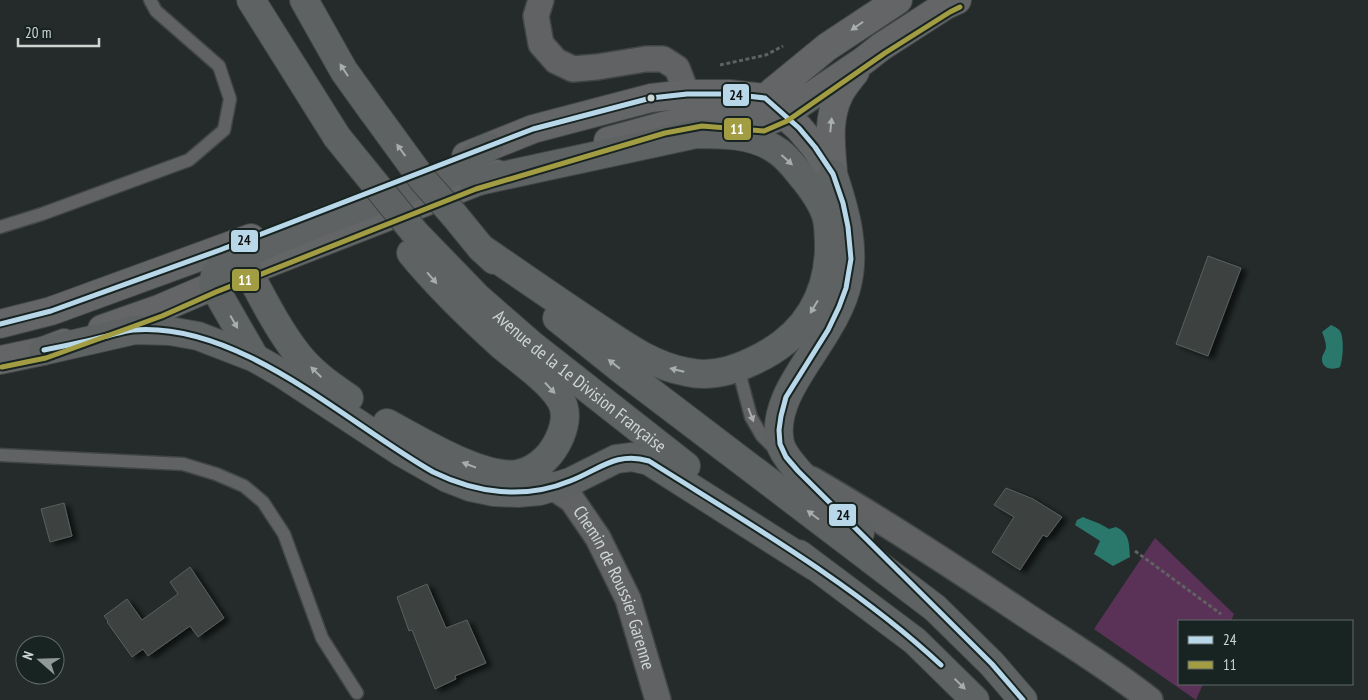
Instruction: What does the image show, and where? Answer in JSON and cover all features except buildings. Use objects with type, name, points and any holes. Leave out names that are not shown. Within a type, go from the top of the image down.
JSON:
[{"type":"highway","name":"Avenue de la 1e Division Française","points":[[304,0],[344,71],[422,180],[481,248],[570,330],[935,608],[992,664],[1023,700]]},
{"type":"highway","name":"Avenue de la 1e Division Française","points":[[252,1],[331,142],[408,237],[532,345],[814,566],[915,641],[976,700]]},
{"type":"highway","points":[[474,182],[696,134],[719,134],[767,120],[774,148],[792,164],[818,198],[827,218],[829,237],[826,280],[817,304],[801,326],[784,342],[762,357],[738,368],[715,373],[689,373],[664,366],[631,349],[481,248]]},
{"type":"highway","points":[[228,273],[316,224],[453,172],[488,147]]},
{"type":"highway","points":[[833,174],[848,227],[851,259],[846,288],[828,330],[786,397],[779,430],[780,444],[786,457],[798,472],[935,608]]},
{"type":"highway","points":[[228,273],[273,318],[296,353],[328,383],[379,418],[446,455],[474,467],[498,473],[516,474],[536,467],[553,450],[561,436],[565,418],[561,400],[544,382],[478,324],[436,282],[408,237]]},
{"type":"highway","points":[[228,273],[255,358]]},
{"type":"highway","points":[[43,351],[135,330],[170,331],[198,336],[255,358],[401,452],[447,478],[470,487],[494,492],[518,493],[540,491],[570,482],[616,459],[632,457],[649,461],[814,566]]},
{"type":"main road","points":[[767,120],[827,47],[898,0]]},
{"type":"main road","points":[[767,120],[863,61],[908,29],[957,0]]},
{"type":"main road","points":[[833,174],[830,130],[833,109],[840,93],[863,61]]},
{"type":"main road","points":[[0,324],[51,311],[211,254],[533,129],[651,98],[683,84],[729,94],[767,120]]},
{"type":"main road","points":[[0,339],[48,326],[144,294],[228,273],[504,172],[663,126],[702,118],[767,120],[799,128],[833,174]]},
{"type":"main road","points":[[0,360],[43,351],[158,309],[228,273]]},
{"type":"street","points":[[541,0],[536,16],[541,44],[556,61],[573,69],[597,68],[646,59],[663,59],[677,68],[683,84]]},
{"type":"street","name":"Chemin de Roussier Garenne","points":[[526,471],[554,486],[572,500],[598,538],[628,599],[658,700]]},
{"type":"street","points":[[798,472],[849,501],[986,588],[1078,649],[1150,700]]},
{"type":"lane","points":[[0,227],[42,214],[189,160],[224,130],[230,99],[219,66],[156,11],[150,0]]},
{"type":"lane","points":[[738,368],[754,423],[762,436],[798,472]]},
{"type":"lane","points":[[0,455],[183,464],[216,474],[244,486],[263,502],[284,534],[322,638],[357,693]]},
{"type":"path","points":[[683,84],[766,55],[789,42]]},
{"type":"path","points":[[1135,551],[1221,614]]},
{"type":"shaded area","points":[[1331,325],[1340,330],[1343,341],[1341,364],[1340,367],[1335,369],[1326,367],[1322,359],[1326,348],[1322,332]]},
{"type":"shaded area","points":[[1083,517],[1109,529],[1116,527],[1121,529],[1128,539],[1130,557],[1113,566],[1094,554],[1100,541],[1075,525],[1077,520]]},
{"type":"shaded area","points":[[1155,538],[1234,614],[1231,620],[1178,620],[1178,685],[1203,685],[1196,700],[1094,629]]},
{"type":"transit line","name":"11","points":[[2,367],[46,358],[162,316],[216,292],[476,189],[665,133],[702,126],[764,131],[787,121],[885,53],[960,7]]},
{"type":"transit line","name":"24","points":[[0,324],[51,311],[220,250],[533,129],[651,98],[687,94],[729,94],[765,98],[799,128],[815,147],[833,174],[843,203],[848,227],[851,259],[846,288],[839,307],[828,330],[786,397],[779,430],[780,444],[786,457],[798,471],[992,664],[1023,700]]},
{"type":"transit line","name":"24","points":[[44,350],[133,330],[173,331],[212,341],[251,358],[290,379],[433,472],[466,485],[483,489],[500,492],[535,491],[570,481],[617,460],[627,458],[649,461],[837,581],[908,636],[941,665]]}]
